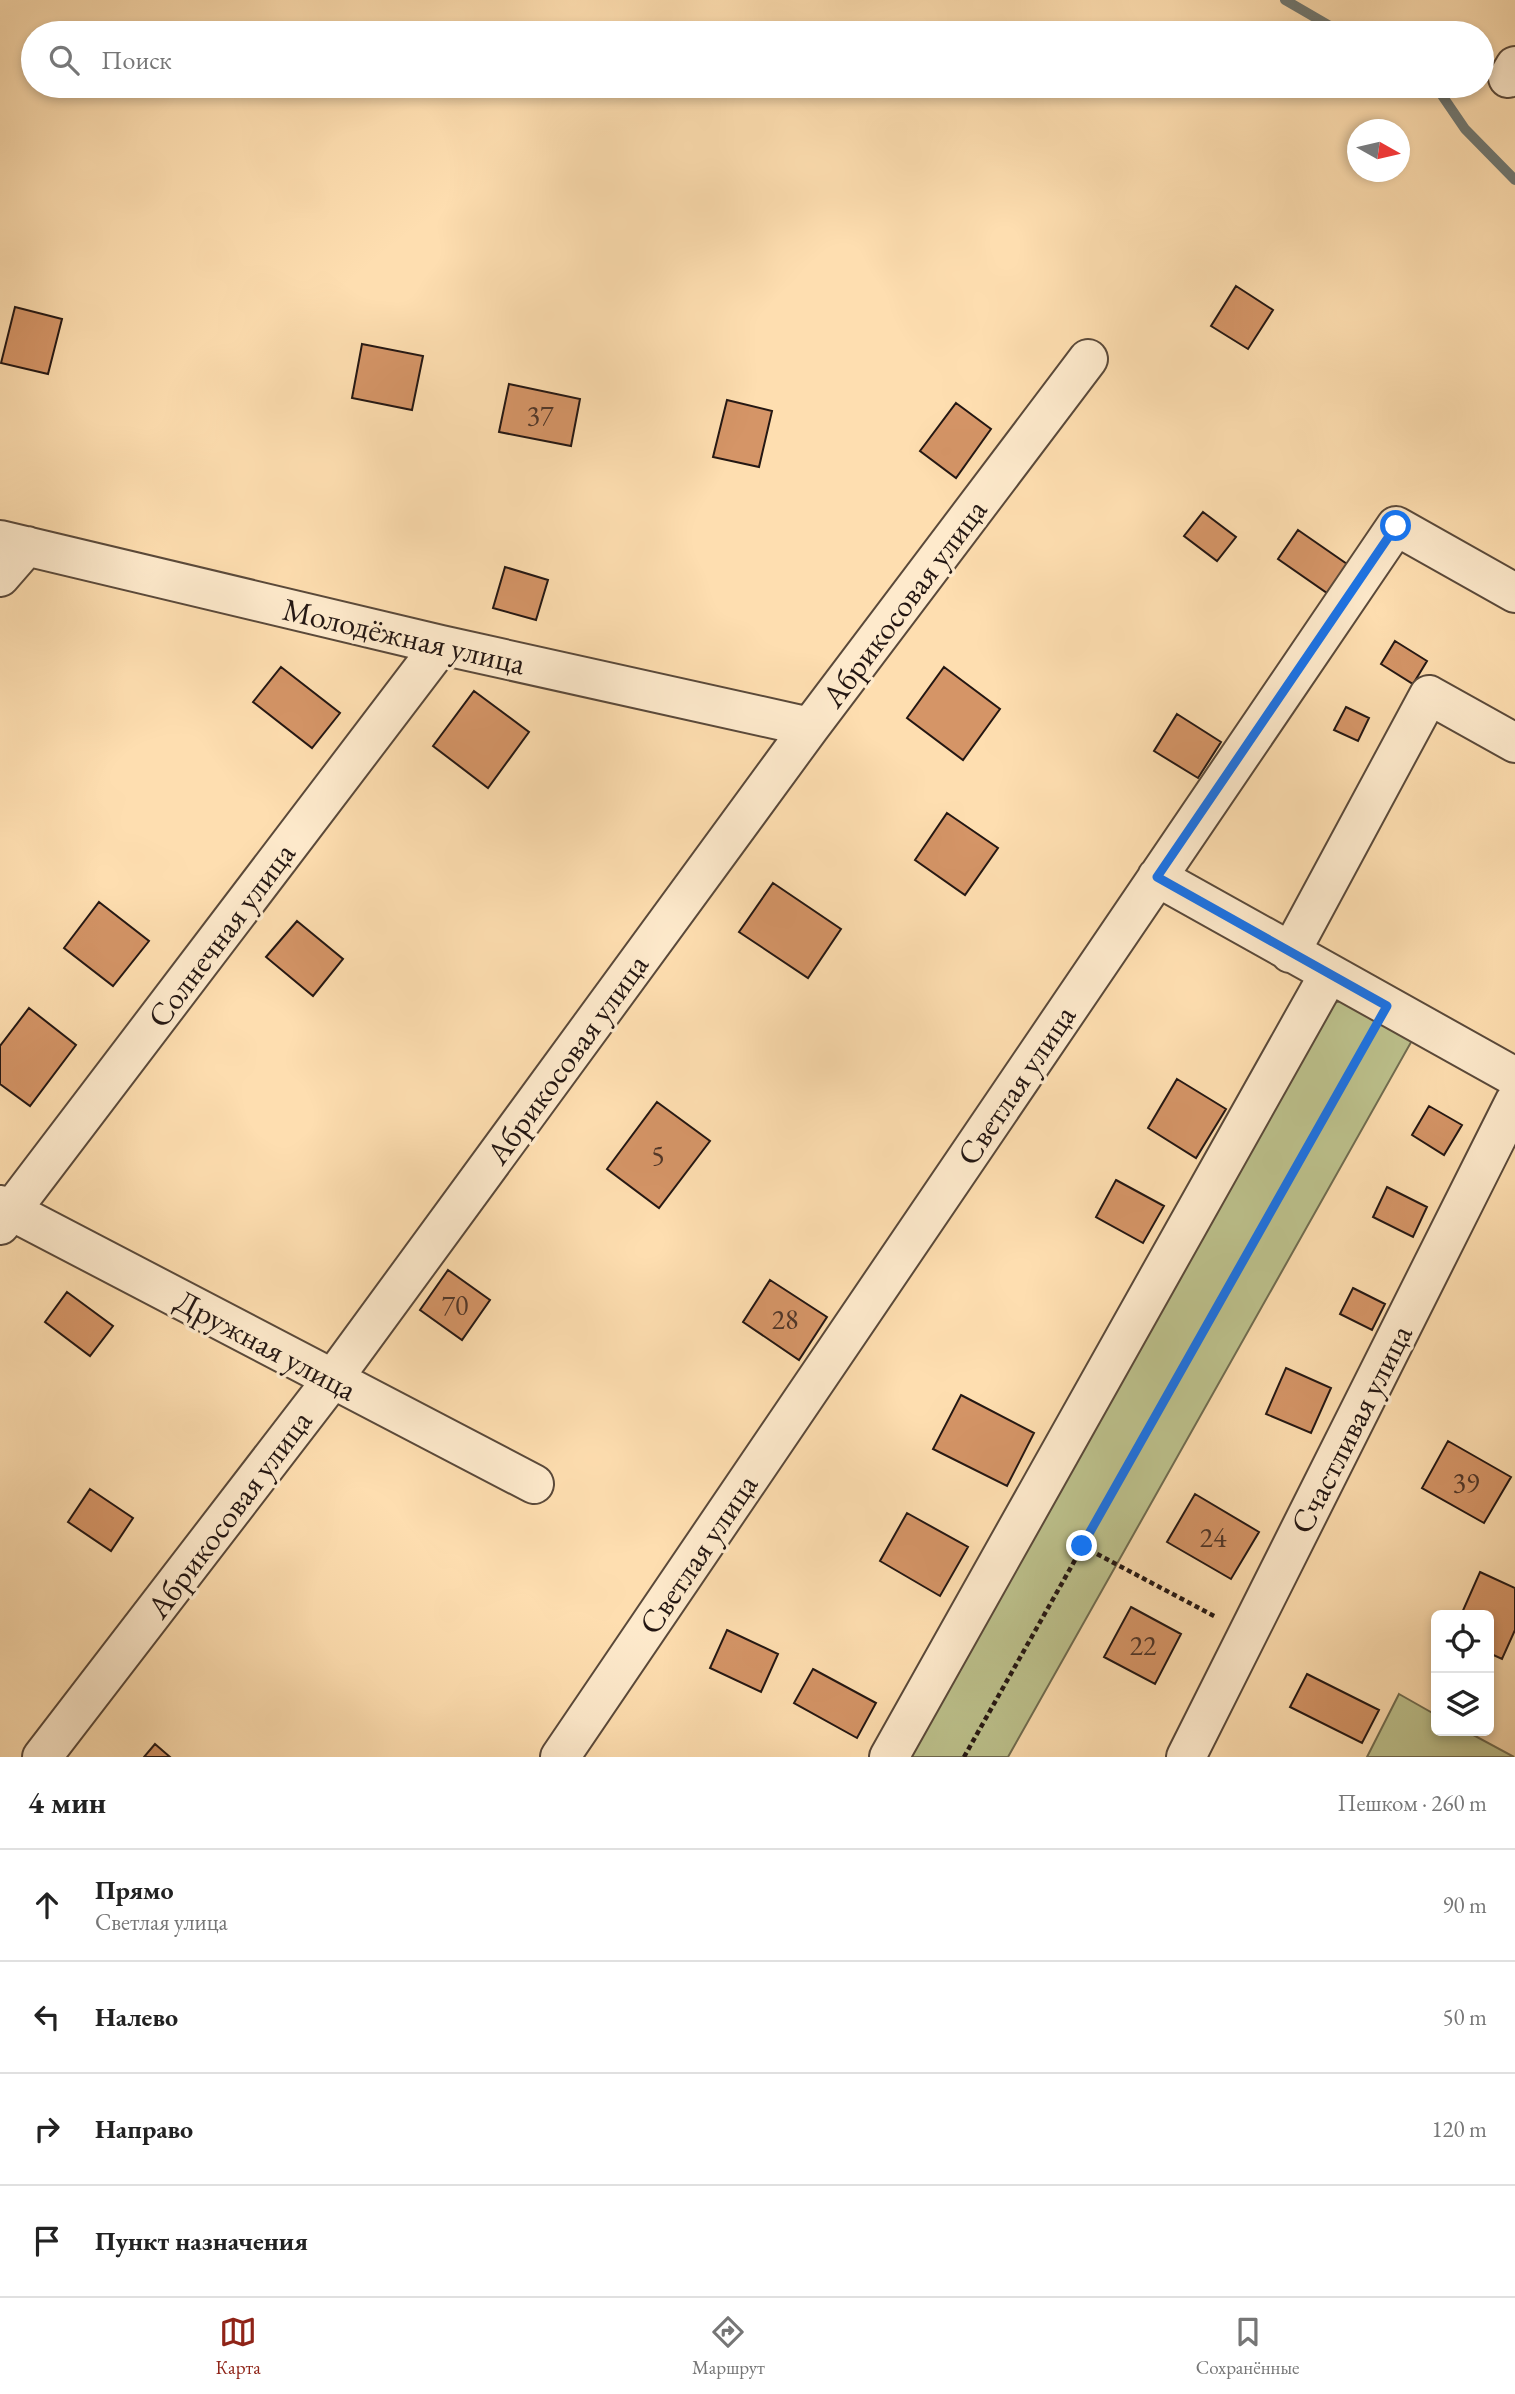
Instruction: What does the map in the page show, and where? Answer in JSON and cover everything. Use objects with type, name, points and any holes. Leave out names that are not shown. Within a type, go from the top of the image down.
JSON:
[{"type":"street","name":"Абрикосовая улица","points":[[42,1757],[332,1380],[810,727],[1088,359]]},
{"type":"street","name":"Светлая улица","points":[[560,1757],[1396,526],[1515,593]]},
{"type":"street","name":"Молодёжная улица","points":[[13,543],[441,645],[810,727]]},
{"type":"street","points":[[0,577],[13,543]]},
{"type":"street","name":"Солнечная улица","points":[[4,1213],[441,645]]},
{"type":"street","points":[[1290,953],[1429,695],[1515,743]]},
{"type":"street","points":[[1157,877],[1515,1077]]},
{"type":"street","points":[[889,1757],[1329,974]]},
{"type":"street","name":"Счастливая улица","points":[[1186,1757],[1515,1101]]},
{"type":"street","name":"Дружная улица","points":[[4,1213],[534,1484]]},
{"type":"path","points":[[964,1757],[1387,1006]]},
{"type":"path","points":[[1082,1546],[1248,1634]]},
{"type":"green space","points":[[1347,1000],[1414,1037],[1008,1757],[905,1757],[1332,1003]]},
{"type":"green space","points":[[1399,1694],[1431,1712],[1431,1736],[1475,1736],[1514,1757],[1367,1757]]},
{"type":"building","points":[[1236,286],[1273,310],[1248,349],[1211,326]]},
{"type":"building","points":[[15,307],[62,319],[48,374],[1,363]]},
{"type":"building","points":[[362,344],[423,356],[412,410],[352,398]]},
{"type":"building","points":[[509,384],[580,399],[571,446],[499,432]]},
{"type":"building","points":[[727,400],[772,411],[759,467],[713,457]]},
{"type":"building","points":[[956,403],[991,429],[956,478],[920,451]]},
{"type":"building","points":[[1203,512],[1236,537],[1217,561],[1184,536]]},
{"type":"building","points":[[1298,530],[1347,564],[1327,593],[1278,559]]},
{"type":"building","points":[[505,567],[548,580],[536,620],[493,608]]},
{"type":"building","points":[[1395,641],[1427,661],[1413,684],[1381,664]]},
{"type":"building","points":[[281,667],[340,713],[312,748],[253,702]]},
{"type":"building","points":[[944,667],[1000,709],[963,760],[907,718]]},
{"type":"building","points":[[474,691],[529,732],[488,788],[433,746]]},
{"type":"building","points":[[1346,707],[1369,718],[1358,741],[1334,730]]},
{"type":"building","points":[[1177,714],[1221,742],[1198,778],[1154,751]]},
{"type":"building","points":[[947,813],[998,848],[965,895],[915,860]]},
{"type":"building","points":[[773,883],[841,929],[808,978],[739,932]]},
{"type":"building","points":[[99,902],[149,941],[113,986],[64,948]]},
{"type":"building","points":[[297,921],[343,959],[313,996],[266,957]]},
{"type":"building","points":[[29,1008],[76,1045],[30,1106],[0,1084],[0,1046]]},
{"type":"building","points":[[1177,1079],[1226,1109],[1196,1158],[1148,1128]]},
{"type":"building","points":[[657,1102],[710,1141],[659,1208],[607,1169]]},
{"type":"building","points":[[1429,1106],[1462,1125],[1444,1155],[1412,1135]]},
{"type":"building","points":[[1116,1180],[1164,1206],[1143,1243],[1096,1217]]},
{"type":"building","points":[[1387,1187],[1427,1207],[1413,1237],[1373,1217]]},
{"type":"building","points":[[448,1270],[490,1300],[462,1340],[420,1310]]},
{"type":"building","points":[[770,1280],[827,1317],[799,1360],[743,1322]]},
{"type":"building","points":[[1353,1288],[1385,1304],[1372,1330],[1340,1314]]},
{"type":"building","points":[[67,1292],[113,1326],[90,1356],[45,1322]]},
{"type":"building","points":[[1286,1368],[1331,1388],[1311,1433],[1266,1414]]},
{"type":"building","points":[[961,1395],[1034,1433],[1007,1486],[933,1449]]},
{"type":"building","points":[[1448,1441],[1511,1477],[1484,1523],[1422,1488]]},
{"type":"building","points":[[90,1489],[133,1518],[111,1551],[68,1522]]},
{"type":"building","points":[[1195,1494],[1259,1532],[1231,1579],[1167,1542]]},
{"type":"building","points":[[907,1513],[968,1547],[940,1596],[880,1561]]},
{"type":"building","points":[[1480,1572],[1515,1588],[1515,1630],[1502,1659],[1494,1655],[1494,1610],[1463,1610]]},
{"type":"building","points":[[1131,1607],[1181,1634],[1155,1684],[1104,1657]]},
{"type":"building","points":[[727,1630],[778,1654],[761,1692],[710,1668]]},
{"type":"building","points":[[813,1669],[876,1703],[857,1738],[794,1703]]},
{"type":"building","points":[[1307,1674],[1379,1710],[1362,1743],[1290,1707]]},
{"type":"building","points":[[155,1744],[170,1757],[144,1757]]},
{"type":"waterway","points":[[1285,0],[1321,21]]},
{"type":"waterway","points":[[1444,98],[1465,129],[1515,180]]},
{"type":"route","points":[[1082,1546],[1387,1006],[1157,877],[1396,526]]}]
